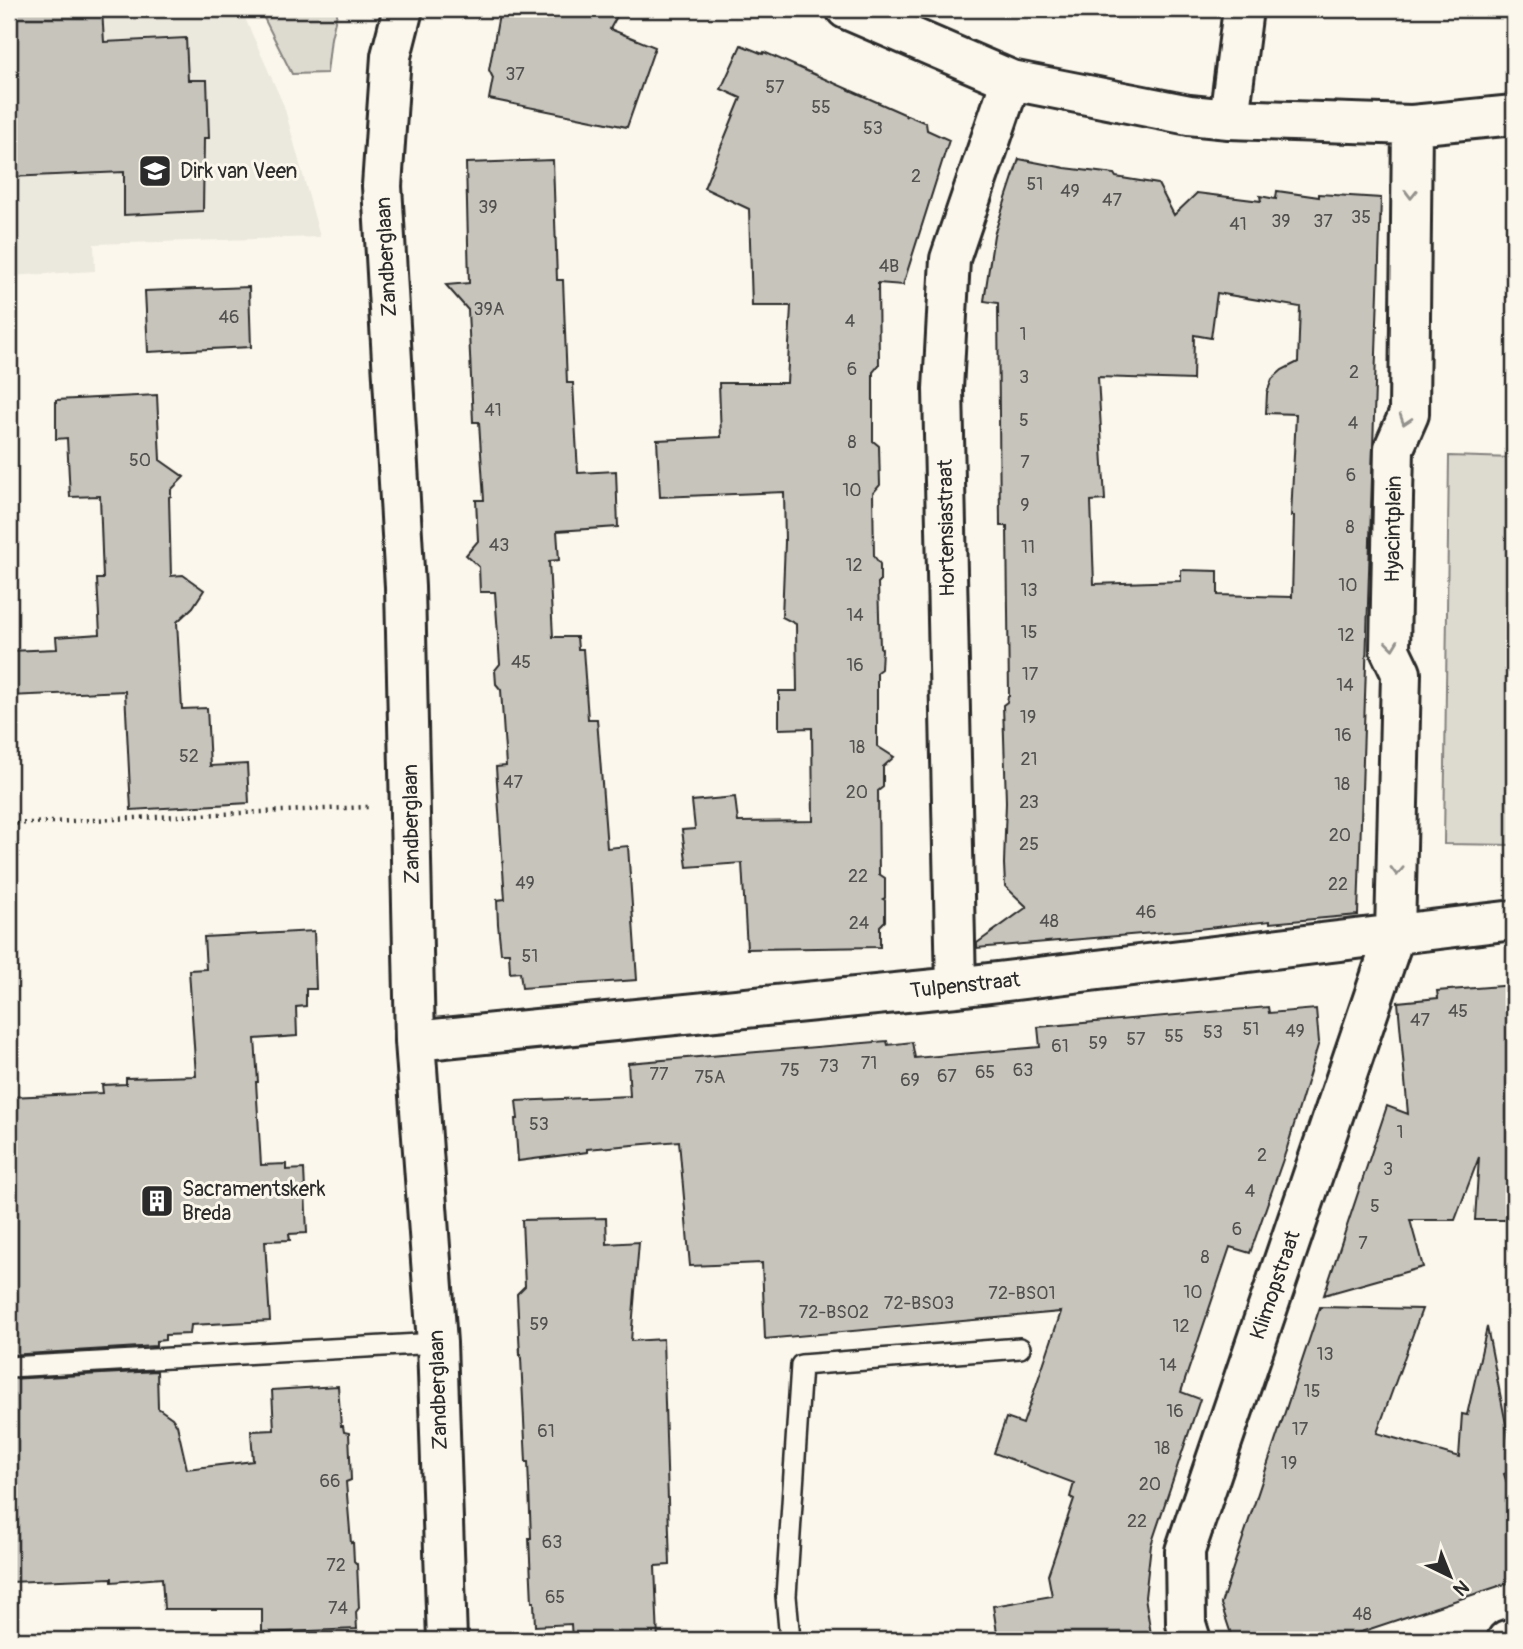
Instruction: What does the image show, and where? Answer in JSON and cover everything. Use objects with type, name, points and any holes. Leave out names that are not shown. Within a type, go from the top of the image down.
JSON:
[{"type":"street","name":"Zandberglaan","points":[[402,9],[391,56],[382,186],[405,587],[415,1041],[437,1343],[447,1640]]},
{"type":"street","points":[[846,9],[1011,80],[1189,115],[1230,119],[1412,125],[1514,115]]},
{"type":"street","points":[[1230,119],[1243,9]]},
{"type":"street","name":"Hortensiastraat","points":[[956,987],[943,389],[950,259],[1011,80]]},
{"type":"street","name":"Hyacintplein","points":[[1395,934],[1401,673],[1390,650],[1394,448],[1409,414],[1412,125]]},
{"type":"street","name":"Tulpenstraat","points":[[415,1041],[956,987],[1514,920]]},
{"type":"street","name":"Klimopstraat","points":[[1191,1640],[1185,1624],[1185,1551],[1395,934]]},
{"type":"street","points":[[1507,1640],[1514,1638]]},
{"type":"lane","points":[[9,1367],[437,1343]]},
{"type":"lane","points":[[790,1640],[786,1596],[801,1365],[1020,1348]]},
{"type":"path","points":[[9,824],[411,805]]},
{"type":"shaded area","name":"Dirk van Veen","points":[[9,9],[241,9],[284,106],[320,237],[94,244],[95,271],[9,276]]},
{"type":"shaded area","points":[[271,9],[338,9],[327,73],[292,74],[264,18],[273,13]]},
{"type":"shaded area","points":[[1449,456],[1514,458],[1514,845],[1444,844]]},
{"type":"building","points":[[102,9],[104,42],[186,38],[188,80],[207,80],[209,138],[204,138],[203,211],[124,215],[124,172],[9,177],[9,10]]},
{"type":"building","points":[[500,9],[621,9],[610,29],[655,47],[627,127],[489,99],[493,78],[489,70]]},
{"type":"building","points":[[741,45],[763,54],[764,52],[904,114],[905,117],[907,115],[926,123],[927,130],[949,140],[903,285],[878,283],[879,365],[873,372],[873,441],[879,446],[880,485],[873,493],[874,556],[880,564],[878,583],[882,649],[881,669],[877,672],[877,746],[894,757],[883,767],[883,787],[878,791],[879,874],[885,878],[885,921],[880,926],[880,947],[747,949],[742,863],[687,867],[682,830],[695,829],[692,801],[735,797],[738,822],[813,821],[812,728],[779,729],[779,691],[797,691],[796,624],[782,617],[784,492],[660,497],[657,440],[721,437],[719,383],[787,383],[791,306],[752,306],[749,209],[704,188],[741,98],[721,89]]},
{"type":"building","points":[[1019,159],[1158,184],[1174,215],[1197,193],[1261,201],[1260,196],[1276,199],[1277,191],[1319,197],[1319,194],[1381,198],[1358,915],[977,948],[977,943],[1027,907],[1005,886],[1003,705],[1009,696],[1007,526],[1000,526],[998,303],[984,301],[994,235]],"holes":[[[1217,293],[1300,307],[1298,362],[1272,379],[1267,393],[1266,413],[1296,414],[1291,516],[1294,516],[1292,597],[1218,595],[1218,571],[1181,570],[1181,581],[1094,584],[1091,501],[1105,500],[1098,377],[1193,380],[1194,335],[1211,338]]]},
{"type":"building","points":[[553,160],[557,280],[563,280],[567,383],[573,383],[578,473],[616,471],[618,527],[557,531],[559,560],[549,561],[553,637],[577,637],[578,649],[583,649],[588,719],[597,719],[607,848],[628,846],[637,980],[522,988],[520,972],[510,973],[509,953],[501,953],[498,924],[497,900],[505,899],[496,767],[506,766],[501,690],[496,684],[495,670],[500,664],[495,592],[480,592],[479,567],[466,555],[478,541],[476,500],[484,500],[479,422],[473,422],[468,310],[446,285],[469,283],[466,163]]},
{"type":"building","points":[[249,287],[251,347],[148,352],[145,291]]},
{"type":"building","points":[[157,395],[160,460],[184,477],[171,490],[169,497],[171,576],[183,575],[204,590],[193,607],[177,622],[182,709],[207,708],[210,766],[247,764],[249,803],[131,810],[125,691],[9,696],[9,651],[57,649],[56,637],[100,634],[97,579],[103,579],[100,496],[70,497],[67,438],[56,439],[56,400]]},
{"type":"building","name":"Sacramentskerk Breda","points":[[314,931],[316,989],[306,989],[306,1006],[296,1007],[297,1036],[255,1039],[261,1165],[286,1164],[286,1170],[304,1169],[307,1233],[289,1234],[290,1240],[265,1241],[270,1321],[191,1325],[190,1334],[165,1335],[165,1340],[156,1341],[156,1346],[9,1355],[9,1097],[103,1093],[102,1085],[126,1084],[126,1078],[196,1076],[189,970],[206,969],[204,937]]},
{"type":"building","points":[[1514,985],[1514,1220],[1475,1220],[1479,1157],[1455,1220],[1410,1220],[1423,1267],[1324,1295],[1387,1106],[1408,1114],[1398,1002],[1438,998],[1437,991]]},
{"type":"building","points":[[1268,1007],[1269,1013],[1316,1009],[1319,1042],[1287,1148],[1250,1253],[1230,1247],[1181,1392],[1200,1399],[1151,1545],[1145,1597],[1152,1640],[998,1640],[993,1606],[1052,1596],[1048,1575],[1074,1499],[1070,1497],[1074,1483],[994,1453],[1006,1418],[1023,1424],[1061,1312],[765,1339],[762,1263],[690,1266],[679,1141],[587,1149],[587,1152],[518,1161],[516,1101],[630,1096],[628,1063],[887,1041],[888,1045],[912,1042],[915,1058],[1040,1047],[1038,1027]]},
{"type":"building","points":[[606,1218],[607,1244],[639,1242],[631,1341],[663,1339],[670,1565],[655,1566],[658,1640],[572,1640],[571,1624],[535,1626],[532,1602],[528,1462],[517,1294],[525,1286],[522,1220]]},
{"type":"building","points":[[1320,1307],[1422,1309],[1377,1433],[1459,1457],[1462,1414],[1467,1415],[1487,1327],[1514,1465],[1514,1471],[1504,1474],[1514,1504],[1514,1581],[1337,1640],[1233,1640],[1221,1604]]},
{"type":"building","points":[[157,1371],[158,1408],[177,1425],[187,1469],[253,1461],[251,1431],[274,1430],[272,1390],[338,1386],[341,1426],[344,1432],[349,1433],[351,1480],[346,1482],[351,1543],[353,1542],[354,1561],[357,1564],[357,1629],[262,1633],[262,1609],[164,1609],[162,1578],[112,1582],[112,1578],[9,1582],[9,1379]]},
{"type":"place","name":"Dirk van Veen","points":[[155,171]]},
{"type":"place","name":"Sacramentskerk Breda","points":[[157,1201]]}]
